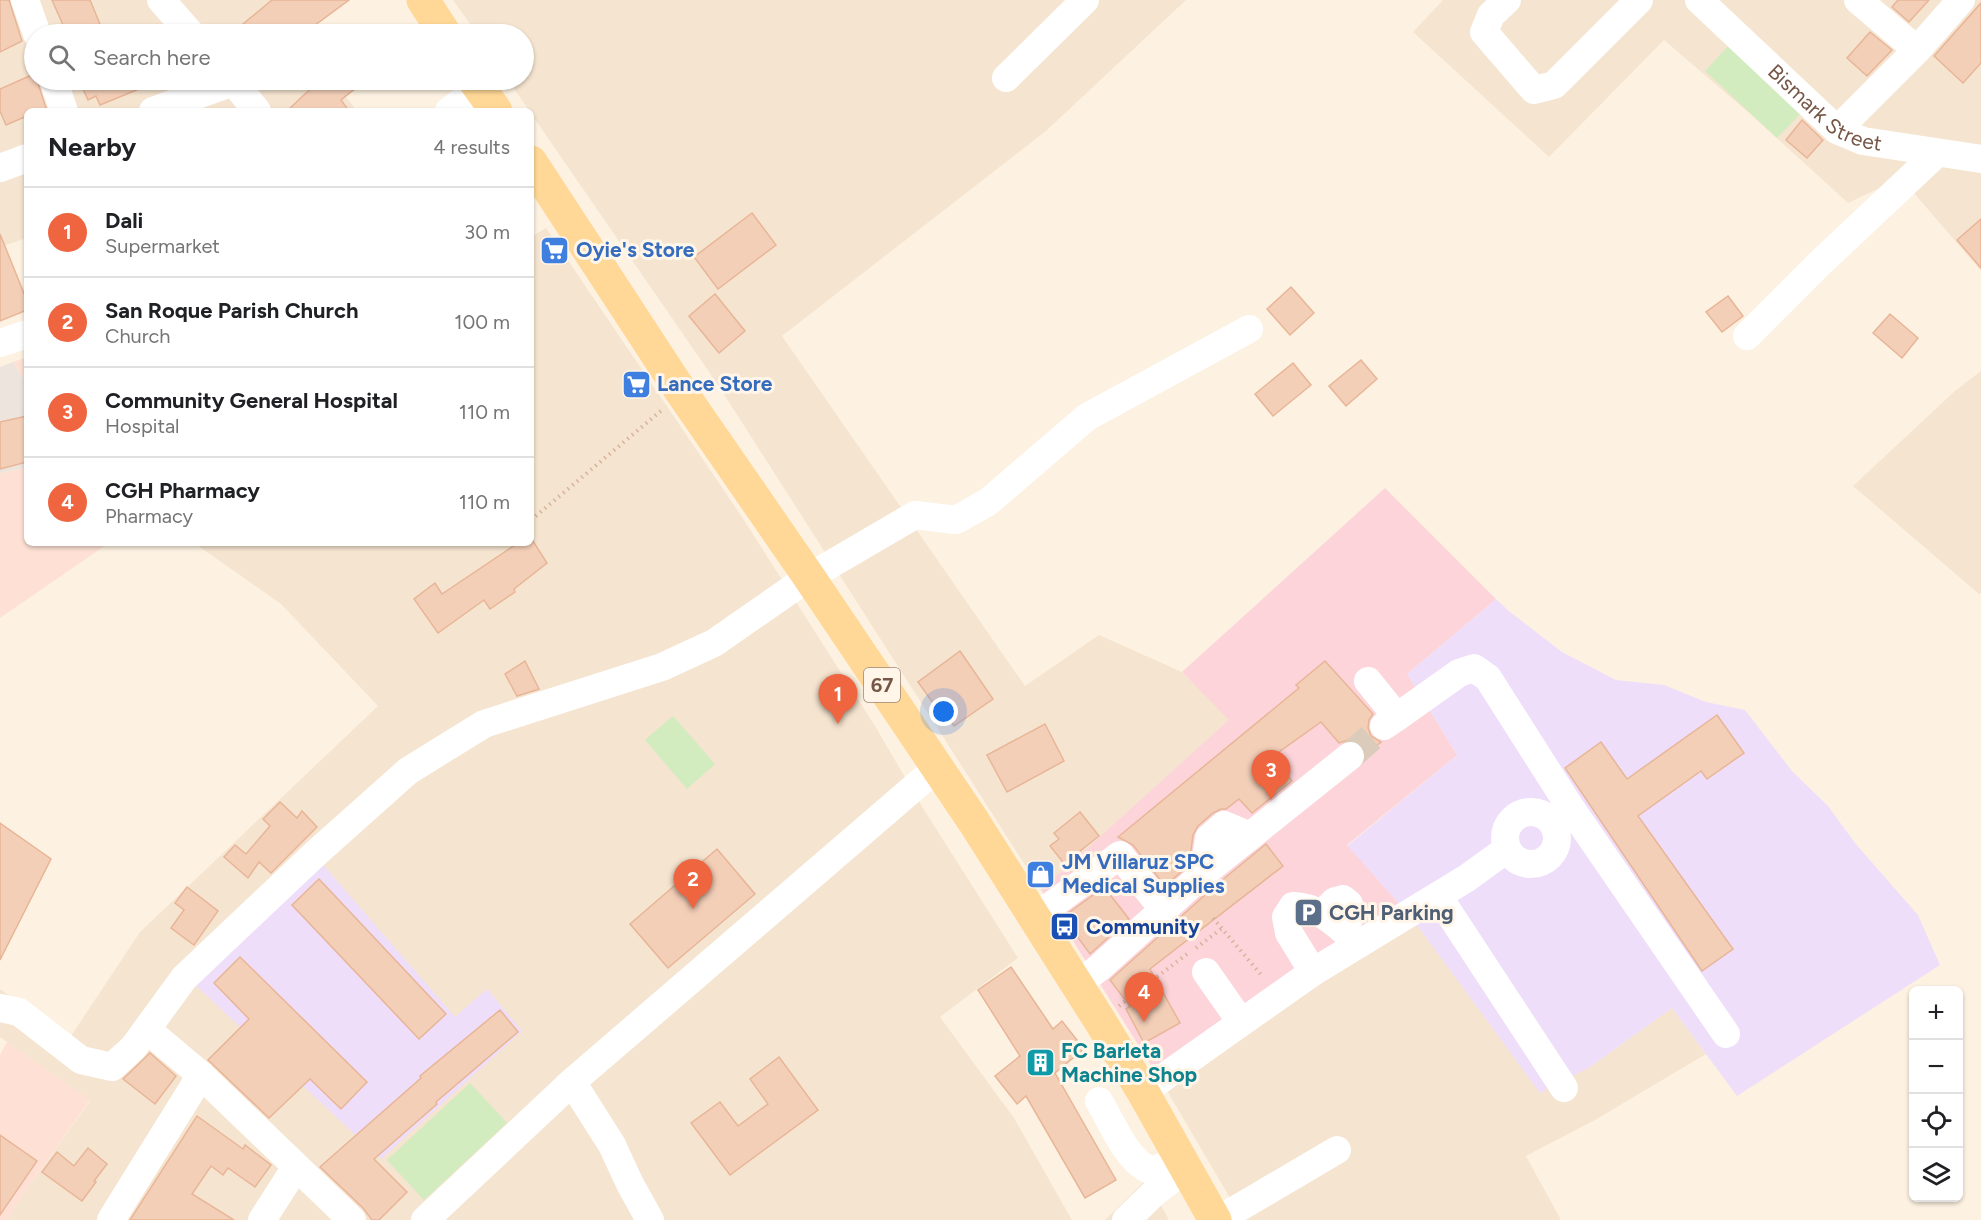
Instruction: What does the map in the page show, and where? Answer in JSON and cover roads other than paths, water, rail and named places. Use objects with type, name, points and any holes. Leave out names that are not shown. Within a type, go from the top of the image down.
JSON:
[{"type":"main road","points":[[423,0],[439,24]]},
{"type":"main road","name":"67","points":[[534,172],[938,767],[1100,1021],[1217,1220]]},
{"type":"street","points":[[25,0],[33,24]]},
{"type":"street","points":[[161,0],[182,24]]},
{"type":"street","points":[[1006,78],[1085,0]]},
{"type":"street","points":[[1507,0],[1491,15],[1484,32],[1534,90],[1554,85],[1639,0]]},
{"type":"street","name":"Bismark Street","points":[[1699,0],[1837,129],[1863,141],[1981,159]]},
{"type":"street","points":[[1858,0],[1917,50]]},
{"type":"street","points":[[1837,129],[1917,50],[1961,0]]},
{"type":"street","points":[[57,90],[63,108]]},
{"type":"street","points":[[161,108],[208,90]]},
{"type":"street","points":[[240,90],[255,108]]},
{"type":"street","points":[[455,108],[483,93]]},
{"type":"street","points":[[1747,336],[1818,265],[1937,153]]},
{"type":"street","points":[[0,168],[24,159]]},
{"type":"street","points":[[0,1008],[19,1012],[81,1060],[112,1067],[133,1048],[184,978],[315,854],[408,771],[483,724],[662,667],[714,643],[809,577],[915,515],[956,520],[988,502],[1087,417],[1250,329]]},
{"type":"street","points":[[0,343],[24,335]]},
{"type":"street","points":[[1368,681],[1390,722],[1459,673],[1474,668],[1488,678],[1498,691],[1561,814],[1726,1034]]},
{"type":"street","points":[[1077,985],[1204,873],[1350,756]]},
{"type":"street","points":[[425,1220],[572,1082],[938,767]]},
{"type":"street","points":[[1143,1092],[1313,972],[1341,929],[1438,896],[1507,849],[1504,838],[1507,827],[1513,818],[1522,813],[1561,814]]},
{"type":"street","points":[[1035,918],[1106,866],[1156,915]]},
{"type":"street","points":[[1438,896],[1564,1088]]},
{"type":"street","points":[[1313,972],[1289,933],[1286,917],[1293,906],[1306,906],[1341,929]]},
{"type":"street","points":[[1206,972],[1241,1022]]},
{"type":"street","points":[[157,1038],[201,1075],[352,1220]]},
{"type":"street","points":[[111,1220],[201,1075]]},
{"type":"street","points":[[572,1082],[612,1145],[650,1220]]},
{"type":"street","points":[[1099,1101],[1130,1154],[1142,1168],[1153,1171],[1183,1163]]},
{"type":"street","points":[[1217,1220],[1337,1150]]},
{"type":"street","points":[[1126,1220],[1183,1163]]},
{"type":"street","points":[[262,1220],[296,1167]]},
{"type":"tunnel","points":[[1350,756],[1384,726]]},
{"type":"place","name":"Oyie's Store","points":[[555,250]]},
{"type":"place","name":"Lance Store","points":[[636,384]]},
{"type":"place","name":"Dali","points":[[838,724]]},
{"type":"place","name":"Community General Hospital","points":[[1271,800]]},
{"type":"place","name":"JM Villaruz SPC Medical Supplies","points":[[1041,874]]},
{"type":"place","name":"San Roque Parish Church","points":[[693,909]]},
{"type":"place","name":"CGH Parking","points":[[1308,913]]},
{"type":"place","name":"Community","points":[[1065,927]]},
{"type":"place","name":"CGH Pharmacy","points":[[1144,1022]]},
{"type":"place","name":"FC Barleta Machine Shop","points":[[1040,1063]]}]
